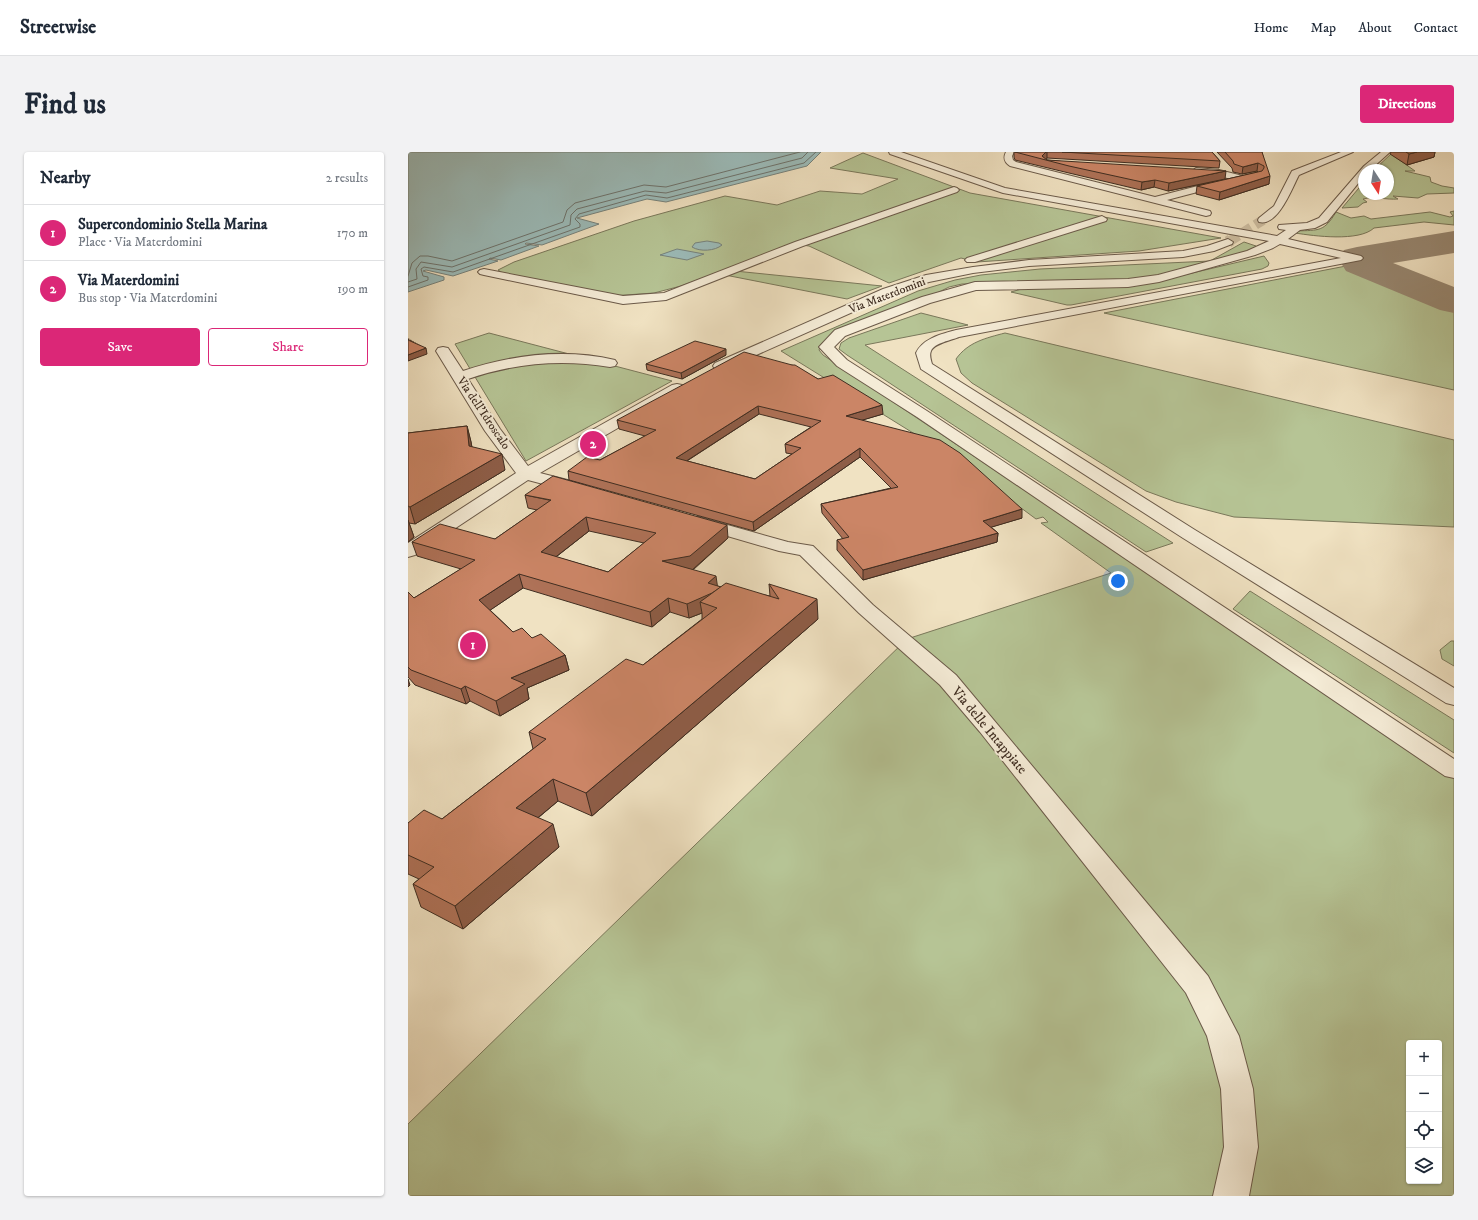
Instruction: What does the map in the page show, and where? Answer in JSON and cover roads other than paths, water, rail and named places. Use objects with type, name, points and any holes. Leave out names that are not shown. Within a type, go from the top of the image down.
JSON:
[{"type":"street","points":[[893,152],[1004,190],[1269,227],[1297,228],[1313,225],[1322,221],[1358,176],[1371,162],[1386,152]]},
{"type":"street","points":[[1349,152],[1295,173],[1257,251],[1159,278],[1128,283],[975,286],[926,300],[840,333],[826,347],[842,363],[922,414],[1454,770]]},
{"type":"street","points":[[1047,163],[1032,163],[1009,155],[1009,161],[1013,164],[1218,216]]},
{"type":"street","points":[[1189,170],[1222,169],[1240,178]]},
{"type":"street","points":[[1155,200],[1251,176]]},
{"type":"street","points":[[484,272],[623,300],[666,296],[799,244],[954,190]]},
{"type":"street","points":[[954,266],[1102,219]]},
{"type":"street","points":[[1269,227],[1357,258],[956,334],[934,343],[925,349],[923,355],[926,366],[1189,534],[1454,698]]},
{"type":"street","name":"Via Materdomini","points":[[707,373],[740,356],[887,292],[926,279],[973,270],[1029,263],[1190,253],[1210,249],[1228,242]]},
{"type":"street","name":"Via dell'Idroscalo","points":[[443,351],[493,431],[526,474]]},
{"type":"street","points":[[459,377],[479,369],[529,360],[571,358],[610,363]]},
{"type":"street","points":[[408,551],[526,474],[638,409],[686,384]]},
{"type":"street","points":[[526,474],[595,493]]},
{"type":"street","name":"Via delle Intappiate","points":[[679,517],[786,547],[806,550],[866,608],[948,680],[988,726],[1197,985],[1223,1036],[1237,1089],[1241,1147],[1231,1196]]},
{"type":"street","points":[[408,529],[433,535]]},
{"type":"water","points":[[408,152],[821,152],[807,166],[666,202],[647,199],[577,218],[599,224],[542,245],[526,243],[525,244],[539,246],[501,260],[490,258],[489,259],[498,261],[453,276],[426,270],[423,271],[444,277],[444,280],[408,292]]},
{"type":"water","points":[[707,241],[722,245],[715,249],[707,250],[699,250],[692,247],[695,243]]},
{"type":"water","points":[[677,249],[704,254],[687,260],[660,255]]},
{"type":"tunnel","points":[[1230,241],[1263,220]]},
{"type":"place","name":"Via Materdomini","points":[[593,444]]},
{"type":"place","name":"Supercondominio Stella Marina","points":[[473,645]]}]
